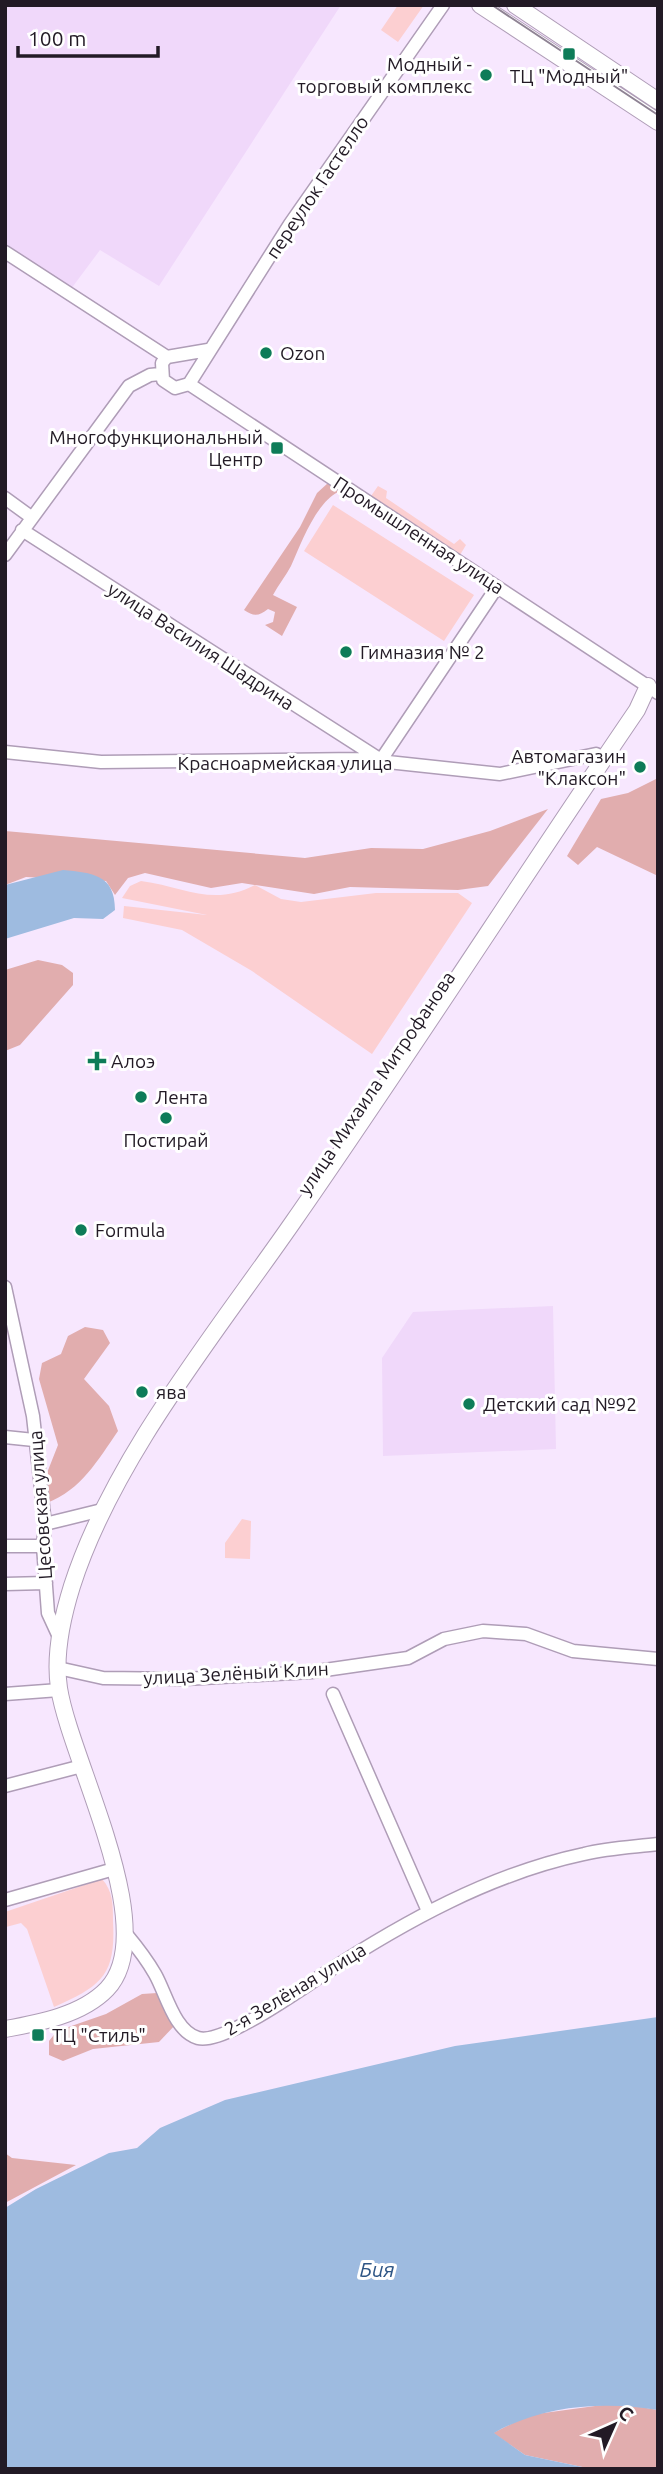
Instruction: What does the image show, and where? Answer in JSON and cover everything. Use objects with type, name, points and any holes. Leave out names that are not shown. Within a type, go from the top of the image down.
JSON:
[{"type":"main road","points":[[480,5],[658,122]]},
{"type":"main road","points":[[514,5],[658,101]]},
{"type":"main road","name":"улица Михаила Митрофанова","points":[[601,757],[653,689],[658,672]]},
{"type":"main road","name":"улица Михаила Митрофанова","points":[[127,1934],[114,1869],[59,1690],[60,1639],[74,1582],[102,1510],[194,1362],[364,1118],[461,963],[601,757],[653,689]]},
{"type":"main road","points":[[637,710],[658,701]]},
{"type":"main road","points":[[5,2029],[56,2017],[93,2000],[106,1990],[122,1966],[127,1934]]},
{"type":"street","name":"переулок Гастелло","points":[[191,380],[290,224],[443,5]]},
{"type":"street","points":[[5,252],[163,365],[168,386],[175,388],[191,380],[193,363],[183,354]]},
{"type":"street","points":[[5,555],[129,386],[183,354],[208,350]]},
{"type":"street","name":"Промышленная улица","points":[[191,380],[653,689]]},
{"type":"street","points":[[5,498],[31,517]]},
{"type":"street","name":"улица Василия Шадрина","points":[[22,530],[381,761]]},
{"type":"street","points":[[381,761],[497,587]]},
{"type":"street","name":"Красноармейская улица","points":[[5,752],[101,762],[381,761],[500,774],[601,757]]},
{"type":"street","name":"Цесовская улица","points":[[5,1287],[10,1341],[31,1403],[45,1524],[43,1546],[48,1613],[60,1639]]},
{"type":"street","points":[[5,1437],[34,1440]]},
{"type":"street","points":[[45,1524],[102,1510]]},
{"type":"street","points":[[5,1546],[43,1546]]},
{"type":"street","points":[[5,1584],[46,1583]]},
{"type":"street","name":"улица Зелёный Клин","points":[[58,1668],[103,1678],[185,1679],[311,1672],[408,1658],[444,1639],[483,1631],[526,1634],[573,1651],[658,1659]]},
{"type":"street","points":[[5,1694],[59,1690]]},
{"type":"street","points":[[333,1693],[428,1911]]},
{"type":"street","points":[[5,1786],[82,1766]]},
{"type":"street","name":"2-я Зелёная улица","points":[[127,1934],[154,1972],[183,2028],[203,2039],[215,2037],[428,1911],[519,1873],[576,1855],[658,1844]]},
{"type":"street","points":[[5,1900],[114,1869]]},
{"type":"shaded area","points":[[5,5],[341,5],[159,286],[100,250],[71,289],[5,243]]},
{"type":"shaded area","points":[[398,5],[424,5],[398,42],[381,30]]},
{"type":"shaded area","points":[[328,483],[337,487],[338,492],[316,515],[291,566],[273,595],[297,607],[282,636],[265,625],[273,622],[275,612],[268,609],[254,615],[244,610],[300,527],[317,493]]},
{"type":"shaded area","points":[[378,486],[387,491],[386,498],[454,544],[460,539],[466,545],[460,555],[371,496]]},
{"type":"shaded area","points":[[333,505],[474,595],[444,641],[304,551]]},
{"type":"shaded area","points":[[658,778],[658,876],[597,847],[578,865],[567,856],[601,799],[628,793]]},
{"type":"shaded area","points":[[548,809],[488,886],[458,890],[350,887],[314,894],[242,883],[211,888],[145,873],[128,878],[115,895],[106,881],[26,877],[5,885],[5,831],[305,858],[371,848],[423,849],[490,831]]},
{"type":"shaded area","points":[[141,881],[212,895],[240,891],[255,885],[281,899],[301,902],[376,893],[458,893],[472,903],[372,1054],[252,971],[182,930],[123,918],[124,906],[207,915],[122,898],[130,886]]},
{"type":"shaded area","points":[[38,960],[62,965],[73,973],[73,985],[20,1045],[5,1051],[5,970]]},
{"type":"shaded area","name":"Детский сад №92","points":[[553,1306],[556,1449],[383,1456],[382,1358],[413,1312]]},
{"type":"shaded area","points":[[85,1327],[103,1330],[110,1343],[84,1379],[109,1406],[118,1431],[79,1482],[47,1503],[45,1478],[58,1445],[39,1379],[42,1363],[61,1354],[68,1336]]},
{"type":"shaded area","points":[[242,1519],[251,1521],[250,1559],[225,1558],[225,1543]]},
{"type":"shaded area","points":[[102,1879],[110,1893],[113,1909],[112,1954],[108,1966],[95,1985],[54,2007],[27,1929],[21,1923],[6,1927],[5,1912]]},
{"type":"shaded area","points":[[157,1993],[172,2007],[176,2024],[159,2042],[93,2049],[63,2061],[49,2055],[49,2041],[57,2031],[106,2014],[142,1994]]},
{"type":"shaded area","points":[[5,2153],[12,2158],[76,2165],[5,2203]]},
{"type":"shaded area","points":[[617,2403],[658,2410],[658,2469],[592,2469],[525,2455],[493,2433],[529,2415]]},
{"type":"water","points":[[63,870],[92,874],[106,882],[114,898],[115,910],[103,919],[74,918],[5,939],[5,885]]},
{"type":"water","name":"Бия","points":[[658,2017],[658,2410],[616,2406],[574,2408],[533,2416],[494,2433],[525,2455],[592,2469],[5,2469],[5,2208],[36,2189],[109,2153],[137,2148],[160,2128],[225,2100],[455,2046]]},
{"type":"tram line","points":[[492,5],[658,115]]},
{"type":"place","name":"ТЦ \"Модный\"","points":[[569,54]]},
{"type":"place","name":"Модный - торговый комплекс","points":[[486,75]]},
{"type":"place","name":"Ozon","points":[[266,353]]},
{"type":"place","name":"Многофункциональный Центр","points":[[277,448]]},
{"type":"place","name":"Гимназия № 2","points":[[346,652]]},
{"type":"place","name":"Автомагазин \"Клаксон\"","points":[[640,767]]},
{"type":"place","name":"Алоэ","points":[[97,1061]]},
{"type":"place","name":"Лента","points":[[141,1097]]},
{"type":"place","name":"Постирай","points":[[166,1118]]},
{"type":"place","name":"Formula","points":[[81,1230]]},
{"type":"place","name":"ява","points":[[142,1392]]},
{"type":"place","name":"Детский сад №92","points":[[469,1404]]},
{"type":"place","name":"ТЦ \"Стиль\"","points":[[38,2035]]}]
